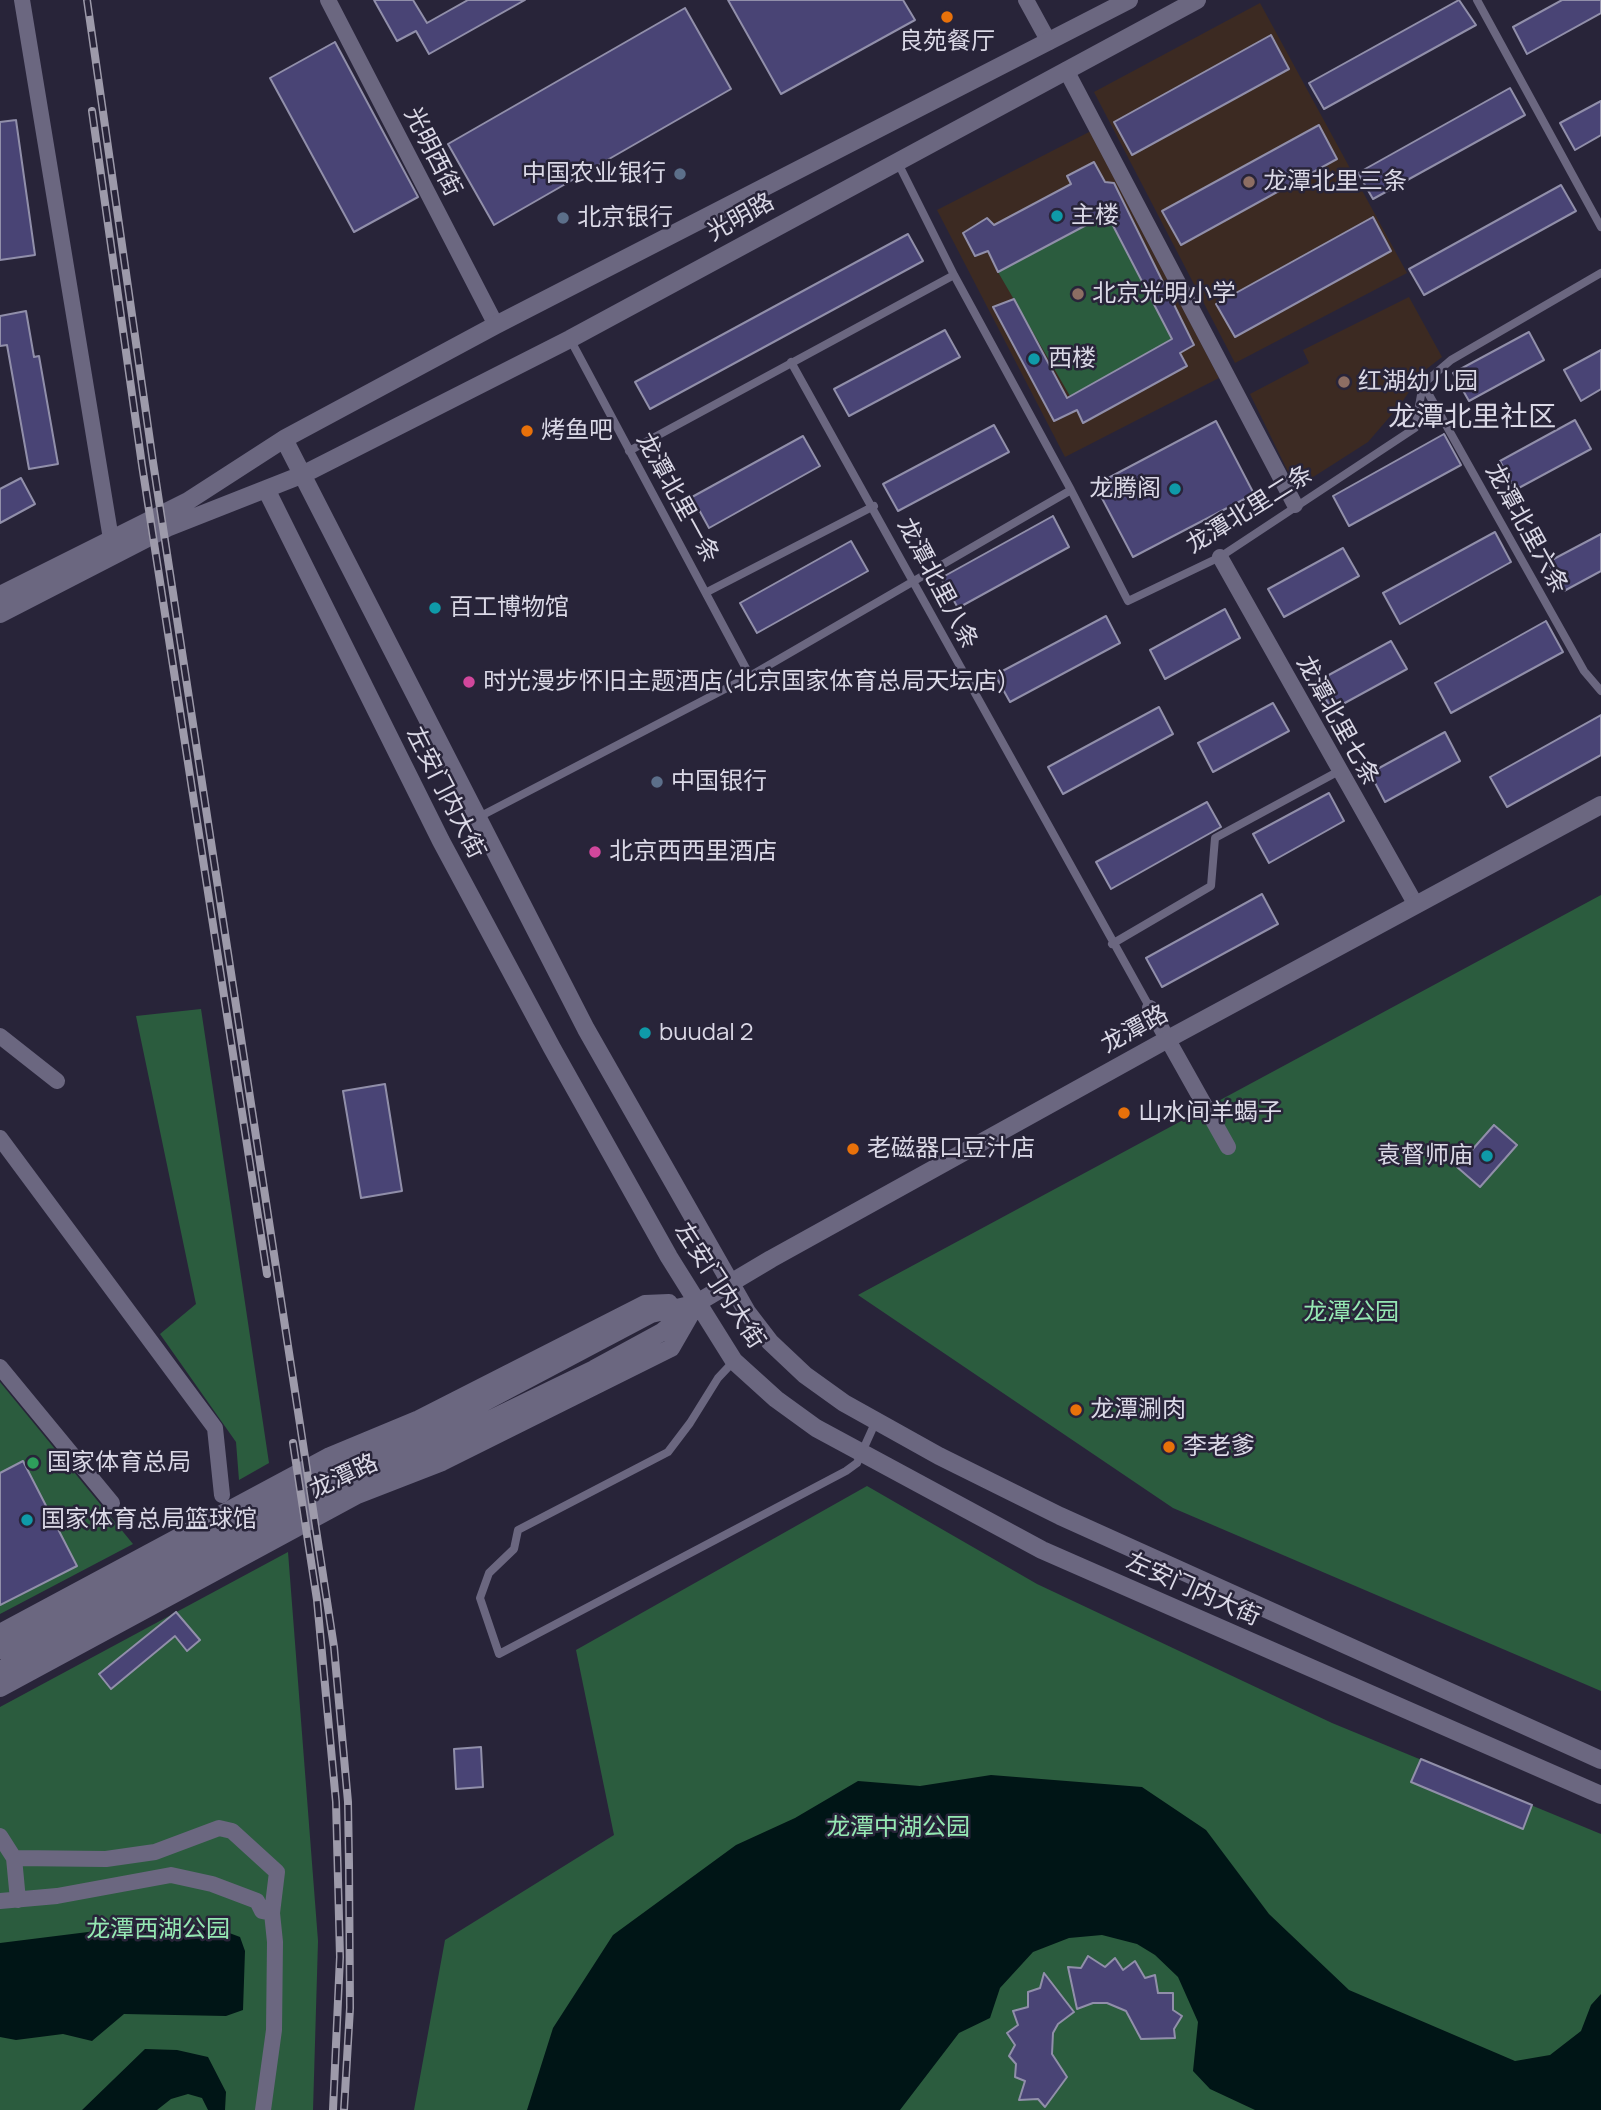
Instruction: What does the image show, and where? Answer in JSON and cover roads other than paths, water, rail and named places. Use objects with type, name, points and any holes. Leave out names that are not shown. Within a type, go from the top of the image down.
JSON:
[{"type":"street","points":[[22,0],[111,539]]},
{"type":"street","name":"光明西街","points":[[328,0],[496,325]]},
{"type":"street","points":[[1026,0],[1049,42]]},
{"type":"street","name":"光明路","points":[[0,596],[188,501],[284,439],[496,325],[1129,0]]},
{"type":"street","name":"光明路","points":[[0,614],[167,528],[304,474],[570,339],[1197,0]]},
{"type":"street","points":[[1066,71],[1295,505]]},
{"type":"street","name":"左安门内大街","points":[[284,439],[586,1029],[747,1312],[770,1342],[805,1376],[876,1421],[939,1456],[1060,1516],[1601,1760]]},
{"type":"street","name":"左安门内大街","points":[[266,489],[448,853],[552,1048],[697,1303],[734,1361],[776,1399],[816,1428],[1042,1550],[1601,1795]]},
{"type":"street","name":"龙潭北里七条","points":[[1220,557],[1416,905]]},
{"type":"street","name":"龙潭路","points":[[0,1670],[256,1530],[594,1369],[662,1332],[697,1303],[731,1283],[1168,1039],[1601,805]]},
{"type":"street","points":[[1150,1008],[1228,1147]]},
{"type":"street","points":[[0,1036],[57,1081]]},
{"type":"street","points":[[0,1138],[215,1427],[222,1495]]},
{"type":"street","name":"龙潭路","points":[[0,1633],[330,1456],[419,1419],[645,1304],[697,1303]]},
{"type":"street","name":"龙潭路","points":[[0,1650],[259,1511],[347,1467],[426,1433],[651,1314],[697,1303]]},
{"type":"street","name":"龙潭路","points":[[0,1688],[357,1495],[442,1462],[671,1348],[697,1303]]},
{"type":"street","points":[[0,1367],[111,1503]]},
{"type":"street","points":[[14,1858],[106,1859],[155,1852],[219,1828],[232,1831],[277,1872],[272,1913],[275,1942],[274,2028],[263,2110]]},
{"type":"street","points":[[0,1836],[14,1858],[18,1900]]},
{"type":"street","points":[[0,1901],[57,1896],[171,1875],[212,1884],[257,1901],[262,1911],[272,1913]]},
{"type":"lane","points":[[1477,0],[1601,227]]},
{"type":"lane","name":"龙潭北里二条","points":[[897,161],[954,275],[1128,601],[1220,557],[1415,428],[1423,384]]},
{"type":"lane","points":[[1423,384],[1451,360],[1601,273]]},
{"type":"lane","points":[[629,451],[954,275]]},
{"type":"lane","name":"龙潭北里一条","points":[[570,339],[750,676]]},
{"type":"lane","name":"龙潭北里八条","points":[[791,362],[874,506],[912,583],[1150,1008]]},
{"type":"lane","name":"龙潭北里六条","points":[[1423,384],[1584,671],[1601,691]]},
{"type":"lane","points":[[477,818],[750,676],[1071,490]]},
{"type":"lane","points":[[707,592],[874,506]]},
{"type":"lane","points":[[1112,943],[1211,886],[1215,838],[1339,771]]},
{"type":"lane","points":[[734,1361],[718,1378],[668,1452],[518,1530],[514,1549],[489,1573],[480,1598],[499,1654],[846,1471],[857,1463],[876,1421]]},
{"type":"railway","points":[[87,0],[153,462],[334,1647],[348,1802],[350,2008],[344,2110]]},
{"type":"railway","points":[[92,111],[142,465],[267,1274]]},
{"type":"railway","points":[[293,1443],[317,1600],[336,1802],[340,1957],[333,2110]]},
{"type":"place","name":"良苑餐厅","points":[[947,17]]},
{"type":"place","name":"中国农业银行","points":[[680,174]]},
{"type":"place","name":"龙潭北里三条","points":[[1249,182]]},
{"type":"place","name":"主楼","points":[[1057,216]]},
{"type":"place","name":"北京银行","points":[[563,218]]},
{"type":"place","name":"北京光明小学","points":[[1078,294]]},
{"type":"place","name":"西楼","points":[[1034,359]]},
{"type":"place","name":"红湖幼儿园","points":[[1344,382]]},
{"type":"place","name":"烤鱼吧","points":[[527,431]]},
{"type":"place","name":"龙腾阁","points":[[1175,489]]},
{"type":"place","name":"百工博物馆","points":[[435,608]]},
{"type":"place","name":"时光漫步怀旧主题酒店(北京国家体育总局天坛店)","points":[[469,682]]},
{"type":"place","name":"中国银行","points":[[657,782]]},
{"type":"place","name":"北京西西里酒店","points":[[595,852]]},
{"type":"place","name":"buudal 2","points":[[645,1033]]},
{"type":"place","name":"山水间羊蝎子","points":[[1124,1113]]},
{"type":"place","name":"老磁器口豆汁店","points":[[853,1149]]},
{"type":"place","name":"袁督师庙","points":[[1487,1156]]},
{"type":"place","name":"龙潭涮肉","points":[[1076,1410]]},
{"type":"place","name":"李老爹","points":[[1169,1447]]},
{"type":"place","name":"国家体育总局","points":[[33,1463]]},
{"type":"place","name":"国家体育总局篮球馆","points":[[27,1520]]},
{"type":"district","name":"龙潭北里社区","points":[[1472,418]]},
{"type":"park label","name":"龙潭公园","points":[[1351,1313]]},
{"type":"park label","name":"龙潭中湖公园","points":[[898,1828]]},
{"type":"park label","name":"龙潭西湖公园","points":[[158,1930]]}]
